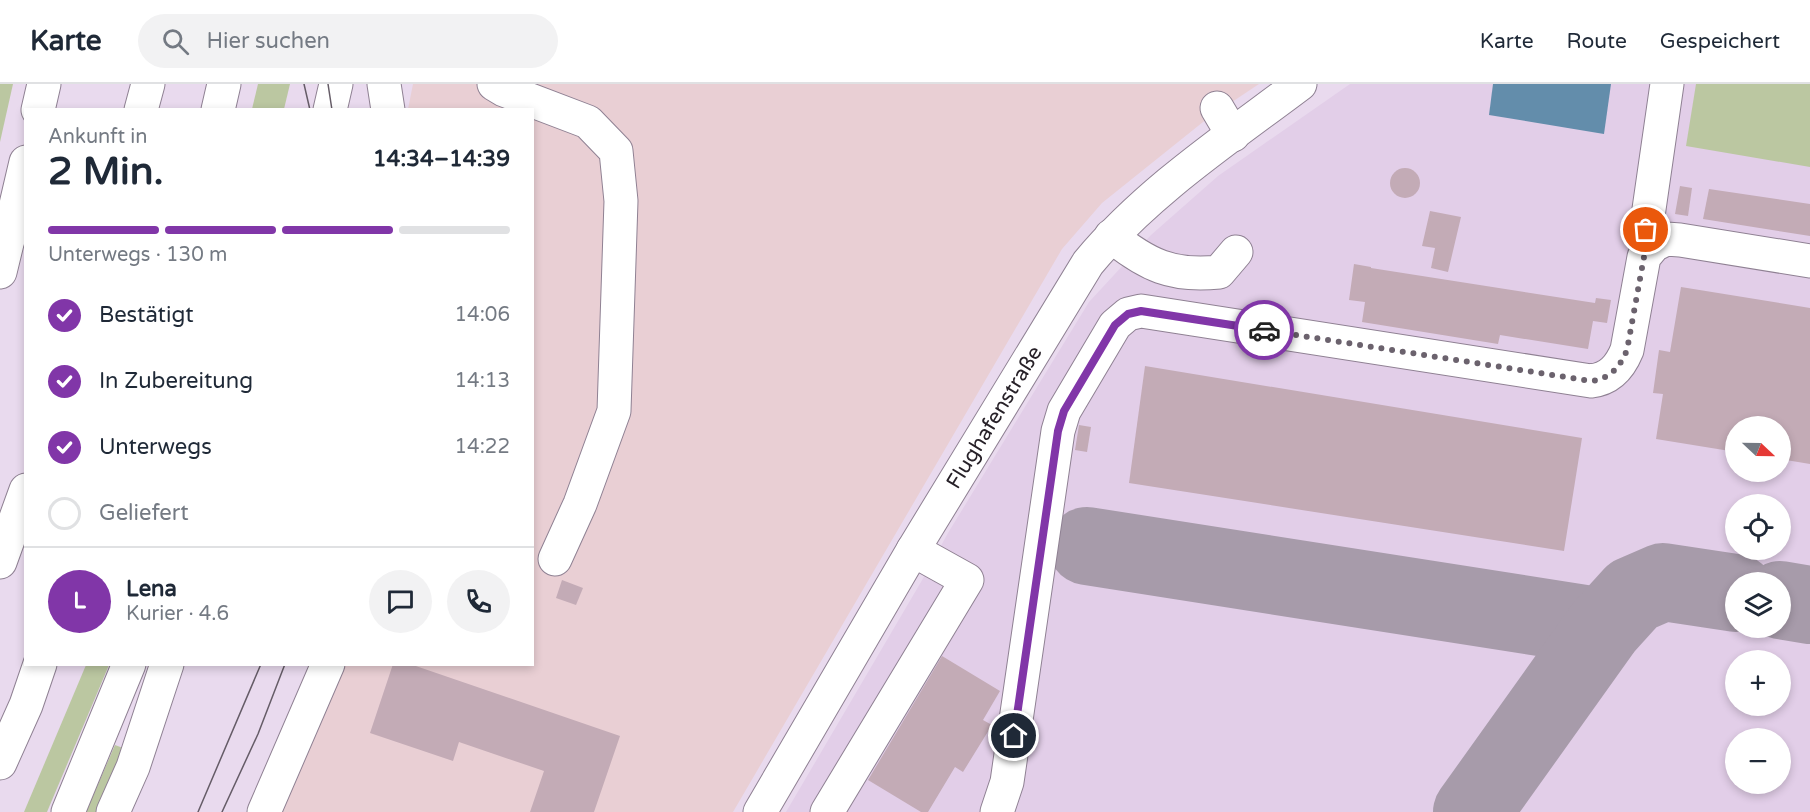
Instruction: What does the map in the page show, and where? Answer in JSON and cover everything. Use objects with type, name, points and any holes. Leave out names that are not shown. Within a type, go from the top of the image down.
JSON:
[{"type":"main road","points":[[38,108],[44,84]]},
{"type":"main road","points":[[142,108],[148,84]]},
{"type":"main road","points":[[218,108],[224,84]]},
{"type":"main road","points":[[330,108],[336,84]]},
{"type":"main road","points":[[384,84],[388,108]]},
{"type":"main road","points":[[494,84],[504,90],[588,122],[616,151],[621,201],[614,411],[580,504],[555,559]]},
{"type":"main road","name":"Flughafenstraße","points":[[760,812],[913,550],[1088,263],[1111,236],[1170,183],[1225,121],[1300,84]]},
{"type":"main road","points":[[1654,245],[1646,230],[1667,84]]},
{"type":"main road","points":[[0,272],[24,170]]},
{"type":"main road","points":[[1111,236],[1136,256],[1154,266],[1199,274],[1219,272],[1236,252]]},
{"type":"main road","points":[[997,812],[1007,782],[1058,431],[1064,411],[1115,325],[1128,314],[1141,311],[1591,381],[1602,380],[1622,362],[1627,350],[1644,257],[1654,245],[1666,239],[1680,240],[1810,261]]},
{"type":"main road","points":[[0,562],[24,496]]},
{"type":"main road","points":[[827,812],[967,580],[913,550]]},
{"type":"main road","points":[[0,763],[26,705],[39,666]]},
{"type":"main road","points":[[68,812],[128,666]]},
{"type":"main road","points":[[113,812],[133,767],[166,666]]},
{"type":"main road","points":[[264,812],[327,666]]},
{"type":"shaded area","points":[[413,84],[1259,84],[1208,118],[1102,203],[1062,249],[733,812],[277,812],[341,666],[534,666],[534,108],[408,108]]},
{"type":"shaded area","points":[[1350,84],[1810,84],[1810,812],[786,812],[948,533],[1089,302],[1151,235],[1218,176]]},
{"type":"green space","points":[[0,84],[13,84],[0,142]]},
{"type":"green space","points":[[258,84],[290,84],[284,108],[252,108]]},
{"type":"green space","points":[[1696,84],[1810,84],[1810,167],[1686,146]]},
{"type":"green space","points":[[86,666],[109,666],[47,812],[24,812]]},
{"type":"green space","points":[[115,745],[123,748],[96,812],[86,812]]},
{"type":"water","points":[[1493,84],[1611,84],[1604,134],[1489,115]]},
{"type":"building","points":[[1405,168],[1411,169],[1419,177],[1419,189],[1411,197],[1405,198],[1399,197],[1391,189],[1390,183],[1391,177],[1399,169]]},
{"type":"building","points":[[1680,186],[1692,188],[1688,216],[1675,214]]},
{"type":"building","points":[[1709,189],[1810,204],[1810,236],[1703,219]]},
{"type":"building","points":[[1430,211],[1461,217],[1448,272],[1431,268],[1435,248],[1422,246]]},
{"type":"building","points":[[1354,264],[1595,303],[1596,298],[1611,300],[1607,323],[1593,321],[1588,349],[1500,335],[1498,344],[1362,322],[1365,302],[1349,300]]},
{"type":"building","points":[[1681,287],[1810,308],[1810,464],[1791,461],[1791,416],[1725,416],[1725,450],[1656,439],[1663,394],[1653,393],[1659,350],[1670,352]]},
{"type":"building","points":[[1145,366],[1582,438],[1564,551],[1129,483]]},
{"type":"building","points":[[1079,425],[1091,427],[1087,452],[1075,450]]},
{"type":"building","points":[[562,580],[583,588],[576,605],[556,598]]},
{"type":"building","points":[[942,656],[1000,691],[983,720],[992,725],[963,772],[955,767],[928,812],[921,812],[868,780]]},
{"type":"building","points":[[392,666],[416,666],[620,736],[594,812],[530,812],[544,771],[459,742],[453,761],[370,733]]},
{"type":"taxiway","points":[[1087,546],[1604,627]]},
{"type":"taxiway","points":[[1472,812],[1604,627],[1633,595],[1663,582],[1725,591]]},
{"type":"taxiway","points":[[1791,602],[1810,605]]},
{"type":"tram line","points":[[304,84],[310,108]]},
{"type":"tram line","points":[[328,84],[332,108]]},
{"type":"tram line","points":[[198,812],[260,666]]},
{"type":"tram line","points":[[222,812],[258,734],[284,666]]},
{"type":"way so far","points":[[1264,330],[1591,381],[1602,380],[1622,362],[1627,350],[1644,257],[1654,245],[1646,230]]},
{"type":"route","points":[[1014,736],[1058,431],[1064,411],[1115,325],[1128,314],[1141,311],[1264,330]]}]
